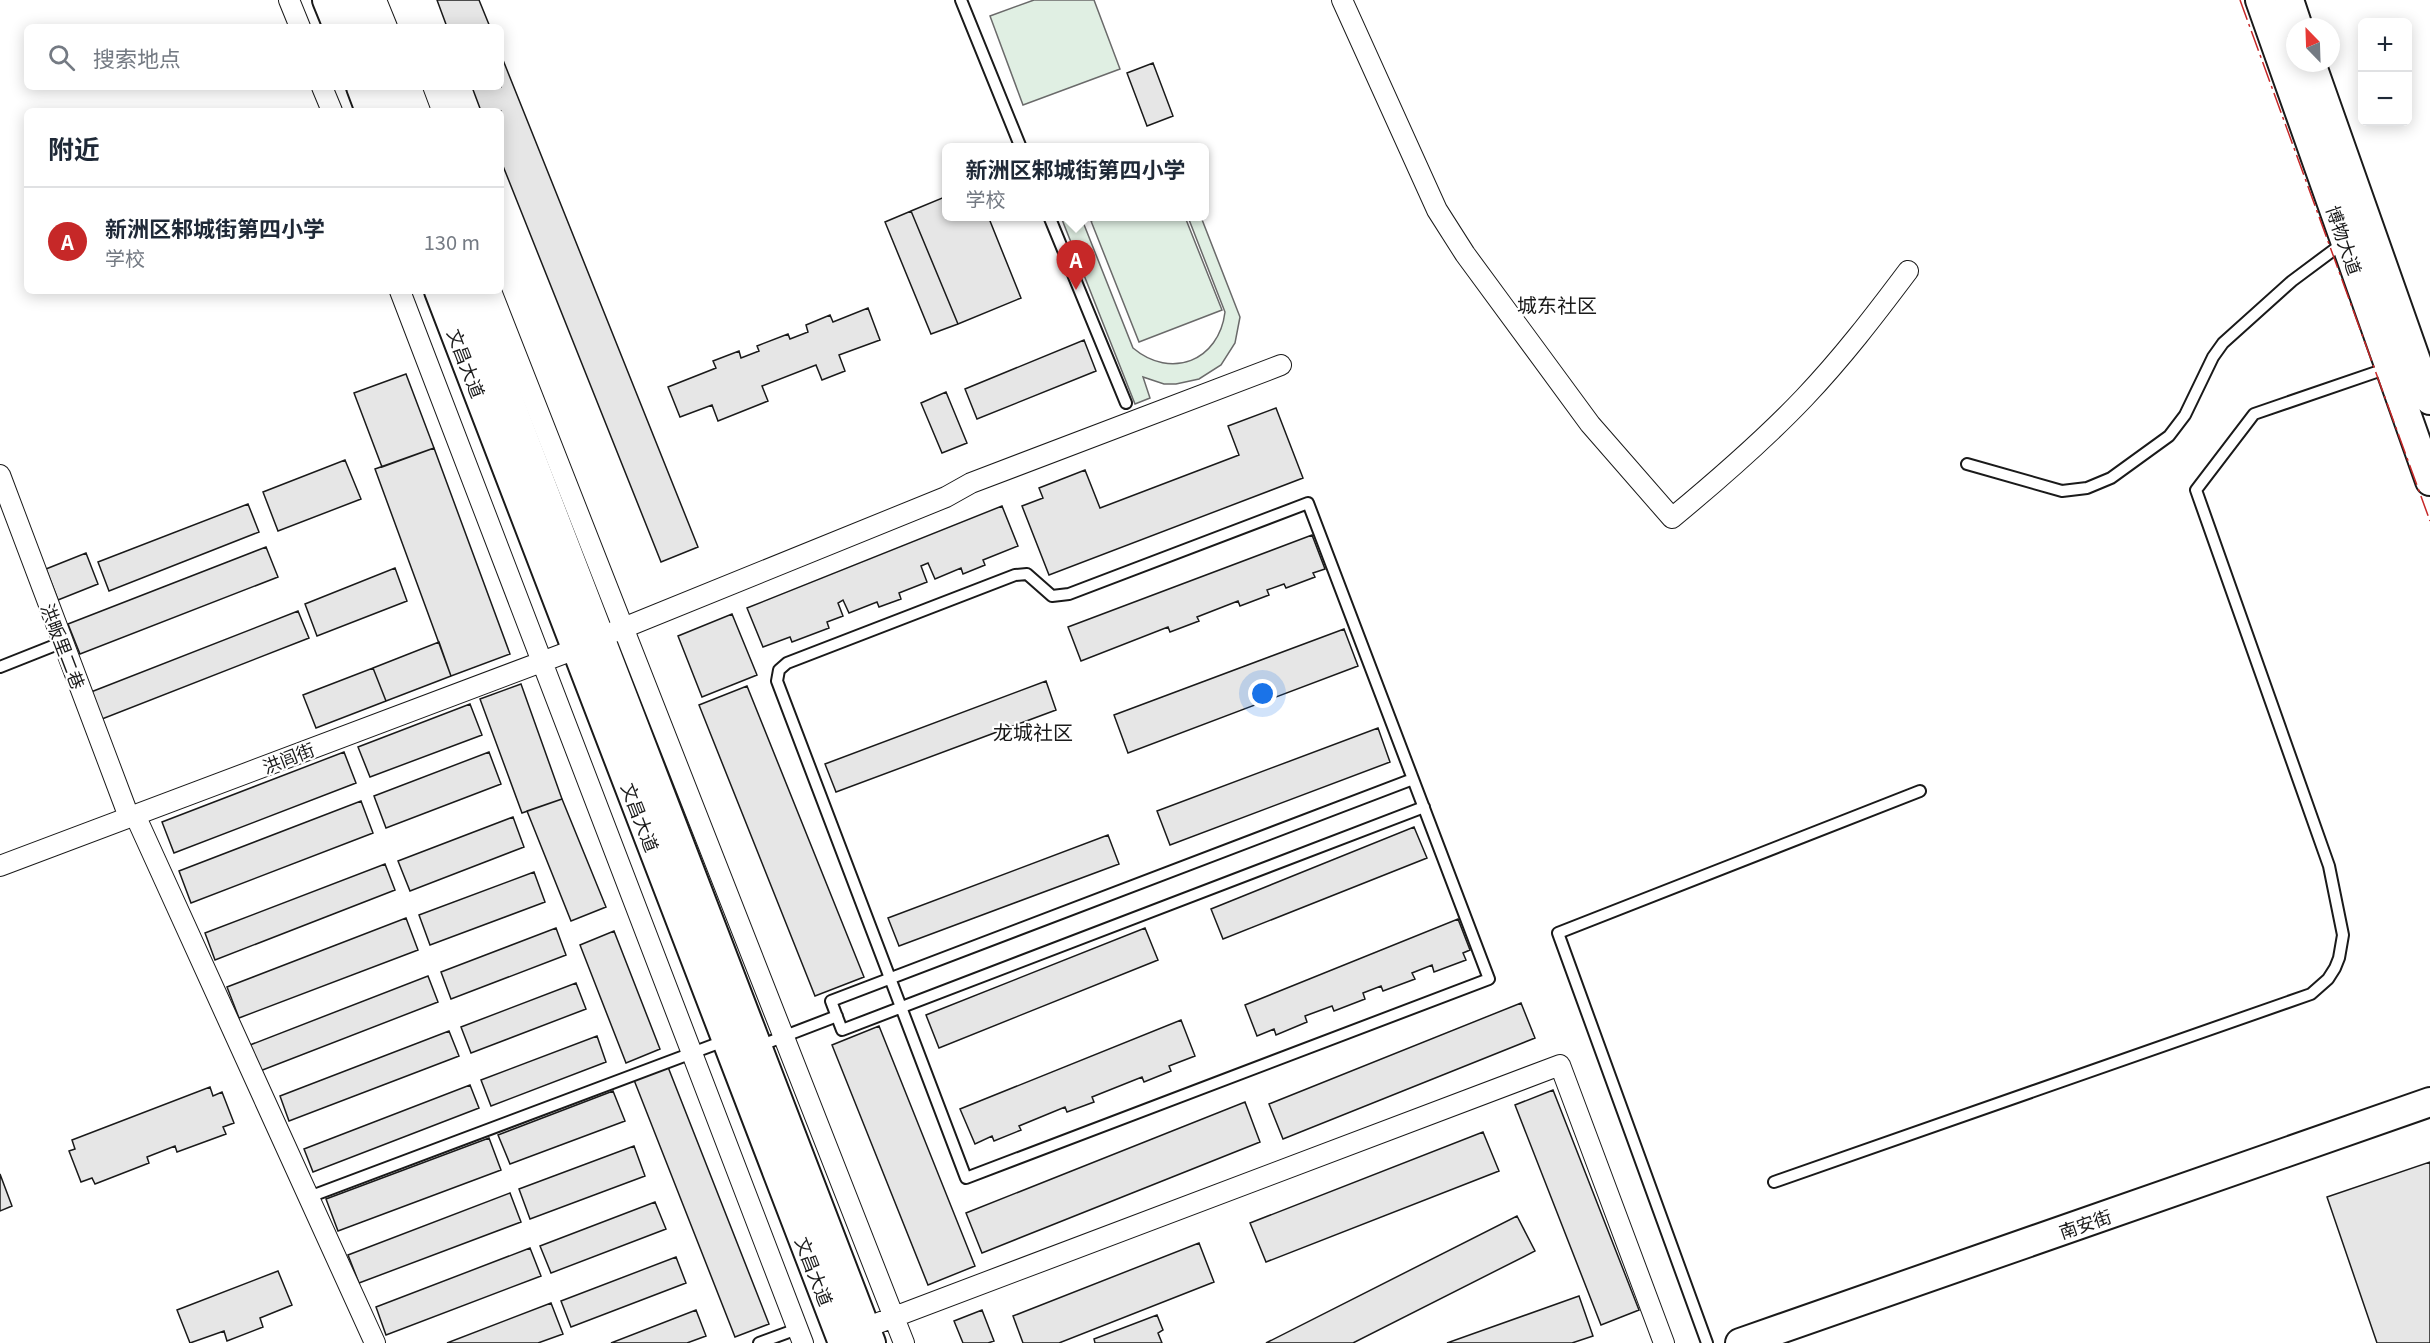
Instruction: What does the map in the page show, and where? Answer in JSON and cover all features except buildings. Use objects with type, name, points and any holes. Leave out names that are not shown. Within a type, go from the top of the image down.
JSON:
[{"type":"main road","points":[[327,0],[337,24]]},
{"type":"main road","points":[[356,0],[365,24]]},
{"type":"main road","name":"博物大道","points":[[2260,0],[2430,481]]},
{"type":"main road","points":[[2289,0],[2295,18]]},
{"type":"main road","name":"博物大道","points":[[2314,72],[2430,400]]},
{"type":"main road","points":[[362,90],[369,108]]},
{"type":"main road","points":[[390,90],[397,108]]},
{"type":"main road","name":"文昌大道","points":[[440,294],[600,638],[726,1040],[860,1338]]},
{"type":"main road","name":"文昌大道","points":[[469,294],[757,1046],[860,1338]]},
{"type":"main road","name":"南安街","points":[[1740,1343],[2430,1102]]},
{"type":"street","points":[[289,0],[299,24]]},
{"type":"street","points":[[376,0],[386,24]]},
{"type":"street","points":[[1342,0],[1437,210],[1465,254],[1590,424],[1672,518],[1731,469],[1804,398],[1866,327],[1908,271]]},
{"type":"street","points":[[323,90],[331,108]]},
{"type":"street","points":[[412,90],[419,108]]},
{"type":"street","points":[[401,294],[800,1336]]},
{"type":"street","points":[[492,294],[600,638],[785,1036],[904,1343]]},
{"type":"street","name":"洪闾街","points":[[0,866],[542,662],[946,497],[971,483],[1281,366]]},
{"type":"street","name":"洪畈里二巷","points":[[0,475],[132,816],[375,1343]]},
{"type":"street","points":[[860,1338],[894,1317],[1560,1065],[1664,1343]]},
{"type":"lane","points":[[961,0],[1019,143]]},
{"type":"lane","points":[[1051,221],[1126,403]]},
{"type":"lane","points":[[1967,464],[2062,491],[2087,488],[2110,478],[2169,436],[2185,415],[2213,357],[2223,343],[2292,280],[2345,241]]},
{"type":"lane","points":[[1774,1182],[2311,994],[2328,978],[2339,958],[2343,935],[2329,866],[2196,490],[2254,414],[2390,367]]},
{"type":"lane","points":[[1308,503],[1413,779],[1489,979],[966,1178],[777,681],[779,670],[787,663],[1015,575],[1027,574],[1052,597],[1069,594],[1308,503]]},
{"type":"lane","points":[[0,667],[63,642]]},
{"type":"lane","points":[[1413,779],[831,1001],[842,1030],[1424,807]]},
{"type":"lane","points":[[1707,1343],[1558,933],[1920,791]]},
{"type":"lane","points":[[757,1046],[837,1016]]},
{"type":"lane","points":[[309,1197],[726,1040]]},
{"type":"lane","points":[[759,1343],[800,1336]]},
{"type":"green space","points":[[1034,0],[1094,0],[1120,69],[1023,105],[990,16]]},
{"type":"green space","points":[[1063,221],[1083,221],[1133,348],[1148,358],[1163,363],[1177,364],[1203,353],[1213,343],[1221,329],[1225,312],[1190,221],[1203,221],[1240,317],[1235,343],[1221,365],[1199,379],[1164,384],[1143,377],[1150,398],[1135,404]]},
{"type":"green space","points":[[1091,221],[1187,221],[1222,310],[1139,342]]},
{"type":"power","points":[[2240,0],[2430,521]]},
{"type":"place","name":"新洲区邾城街第四小学","points":[[1076,290]]},
{"type":"district","name":"城东社区","points":[[1557,304]]},
{"type":"district","name":"龙城社区","points":[[1033,731]]}]
